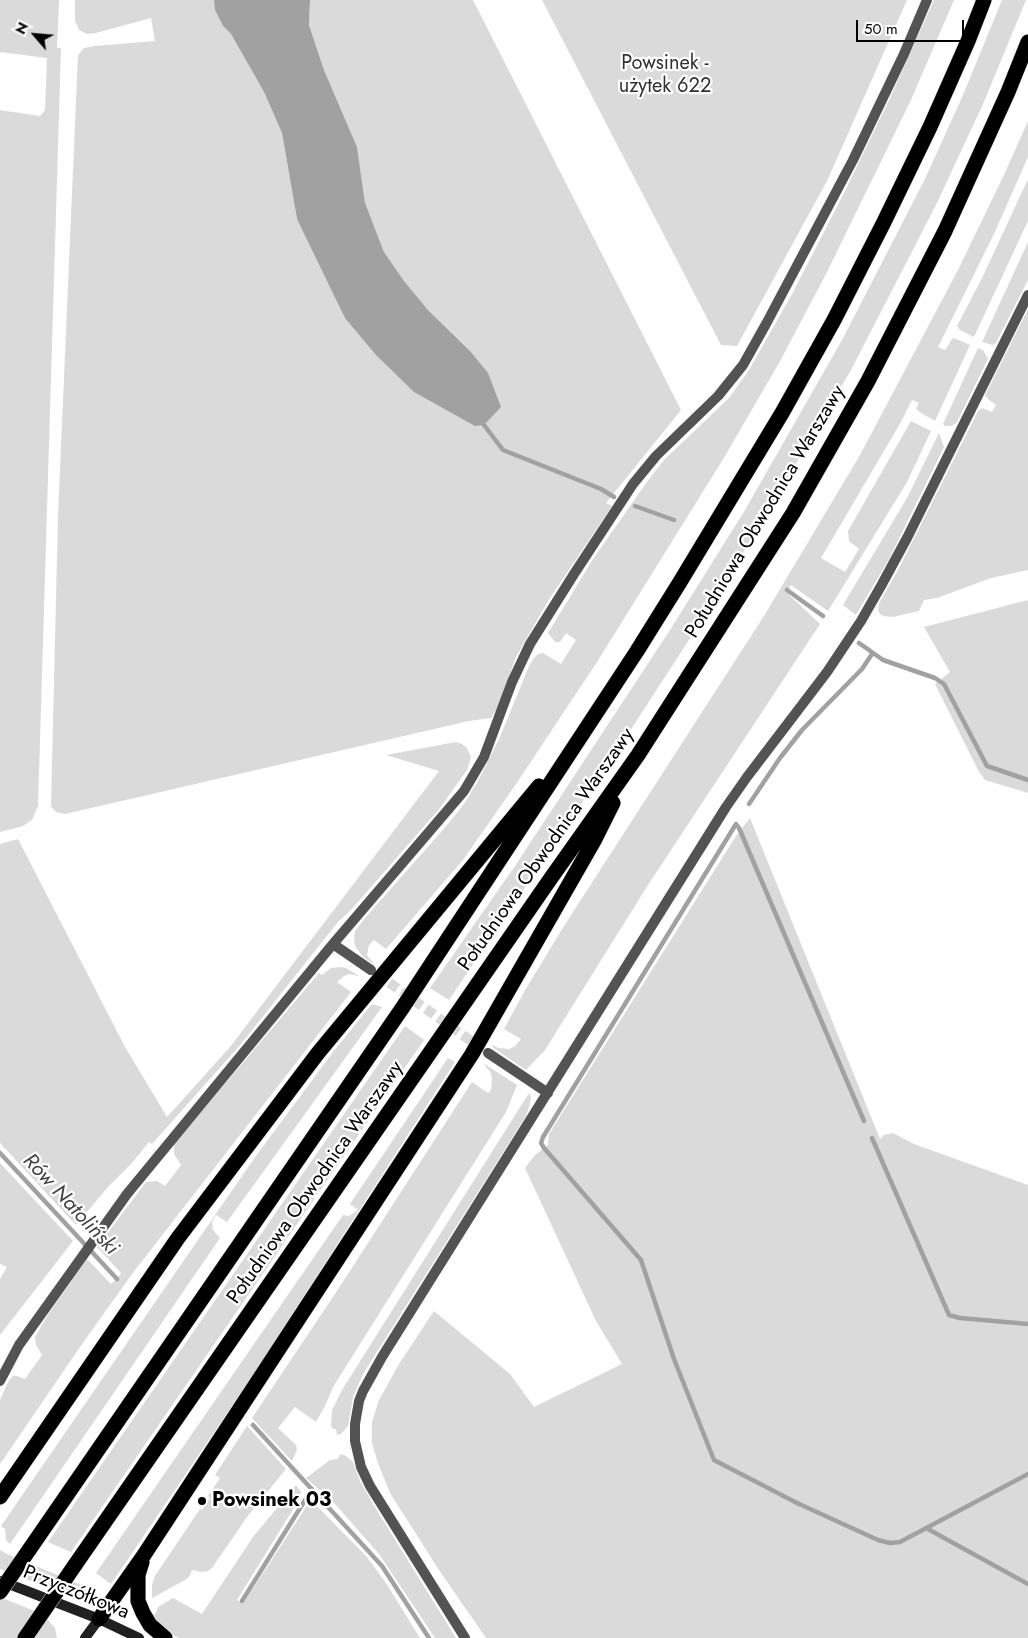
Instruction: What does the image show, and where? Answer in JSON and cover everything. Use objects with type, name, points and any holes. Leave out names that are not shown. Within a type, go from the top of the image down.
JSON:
[{"type":"highway","name":"Południowa Obwodnica Warszawy","points":[[0,1592],[403,1007],[637,651],[734,494],[834,320],[930,128],[984,0]]},
{"type":"highway","name":"Południowa Obwodnica Warszawy","points":[[25,1638],[638,755],[793,513],[868,381],[945,231],[1008,92],[1028,42]]},
{"type":"highway","points":[[0,1497],[178,1238],[318,1054],[514,814],[580,737]]},
{"type":"highway","points":[[99,1619],[144,1556],[472,1054],[595,839],[638,755]]},
{"type":"highway","points":[[144,1556],[138,1575],[138,1601],[142,1613],[150,1624],[165,1638]]},
{"type":"main road","name":"Przyczółkowa","points":[[0,1580],[99,1619],[139,1638]]},
{"type":"main road","points":[[85,1638],[99,1619]]},
{"type":"street","points":[[0,1381],[19,1345],[127,1194],[333,944],[464,791],[484,758],[512,682],[530,644],[633,484],[656,456],[718,396],[743,365],[853,160],[904,54],[926,0]]},
{"type":"street","points":[[465,1638],[370,1486],[361,1467],[355,1441],[359,1401],[368,1380],[726,807],[827,672],[869,607],[907,538],[1028,295]]},
{"type":"street","points":[[333,944],[371,970]]},
{"type":"street","points":[[488,1053],[548,1093]]},
{"type":"green space","points":[[0,0],[59,0],[57,48],[61,48],[38,806],[32,820],[23,826],[0,832],[0,110],[40,116],[45,110],[47,58],[0,52]]},
{"type":"green space","points":[[75,0],[214,0],[215,10],[223,26],[231,34],[264,92],[282,133],[297,219],[470,351],[428,310],[404,281],[384,252],[365,204],[357,147],[324,70],[309,25],[310,0],[473,0],[681,410],[606,503],[612,506],[548,601],[516,657],[497,709],[491,718],[469,721],[65,814],[56,812],[51,806],[58,516],[78,55],[84,48],[95,46],[155,41],[151,18],[96,33],[87,34],[79,30],[75,21]]},
{"type":"green space","name":"Powsinek - użytek 622","points":[[542,0],[907,0],[828,179],[737,346],[721,345]]},
{"type":"green space","points":[[934,0],[954,0],[911,100],[826,274],[779,363],[722,461],[597,662],[516,784],[463,860],[386,949],[374,940],[369,945],[367,955],[375,965],[363,957],[355,946],[355,931],[464,804],[500,737],[534,658],[538,654],[543,653],[561,664],[576,640],[566,633],[560,642],[555,642],[548,633],[593,559],[649,479],[665,459],[729,398],[749,370],[791,296],[843,195],[890,98]]},
{"type":"green space","points":[[1002,0],[1026,0],[983,104],[937,203],[851,370],[711,606],[624,740],[449,1000],[430,988],[515,866],[670,630],[745,510],[842,340],[925,179],[963,95]]},
{"type":"green space","points":[[1028,121],[1028,157],[994,234],[938,347],[945,350],[954,338],[970,345],[935,421],[918,411],[916,408],[919,403],[912,400],[821,558],[845,572],[859,549],[849,541],[848,531],[911,421],[931,431],[907,482],[828,611],[791,585],[786,592],[820,624],[648,885],[545,1050],[526,1070],[492,1047],[493,1045],[498,1048],[509,1049],[515,1046],[521,1039],[504,1029],[524,992],[564,926],[764,616],[860,455],[959,268]]},
{"type":"green space","points":[[1028,179],[1028,221],[974,337],[960,330],[957,326],[984,274]]},
{"type":"green space","points":[[1028,242],[1028,280],[996,343],[993,345],[982,342]]},
{"type":"green space","points":[[1028,309],[1028,570],[991,578],[937,598],[924,600],[919,611],[892,617],[883,616],[878,610],[879,603],[898,570],[978,411],[982,408],[992,412],[996,405],[985,395]]},
{"type":"green space","points":[[978,348],[983,350],[988,359],[957,422],[952,426],[945,426],[943,424]]},
{"type":"green space","points":[[939,433],[944,447],[889,559],[856,615],[843,605],[907,498]]},
{"type":"green space","points":[[1028,600],[1028,793],[985,780],[978,770],[935,684],[950,672],[924,627]]},
{"type":"green space","points":[[456,742],[467,748],[471,757],[467,770],[440,808],[351,910],[338,922],[241,1044],[152,1144],[149,1142],[76,1225],[0,1143],[0,844],[18,839],[125,1047],[167,1117],[230,1047],[439,771],[386,755]]},
{"type":"green space","points":[[750,818],[880,1139],[884,1135],[893,1133],[914,1144],[1028,1185],[1028,1638],[486,1638],[439,1570],[390,1493],[378,1463],[372,1443],[372,1422],[379,1400],[399,1364],[434,1311],[510,1374],[534,1407],[622,1364],[596,1321],[525,1168],[534,1156],[548,1145],[549,1134],[736,836]]},
{"type":"green space","points":[[331,968],[346,968],[359,976],[349,974],[337,982],[351,992],[132,1274],[0,1464],[0,1400],[9,1380],[13,1376],[25,1379],[42,1355],[36,1345],[35,1337],[47,1316],[87,1259],[111,1284],[117,1279],[121,1273],[97,1247],[146,1182],[157,1181],[165,1186],[181,1165],[174,1154],[174,1144],[319,973],[322,975]]},
{"type":"green space","points":[[372,1004],[382,1007],[227,1222],[216,1215],[212,1222],[213,1230],[220,1238],[10,1544],[6,1540],[5,1529],[1,1526],[253,1160],[333,1052]]},
{"type":"green space","points":[[405,1026],[424,1040],[71,1552],[48,1542]]},
{"type":"green space","points":[[448,1058],[455,1062],[247,1384],[111,1584],[96,1573],[343,1215],[349,1216],[358,1210],[350,1204]]},
{"type":"green space","points":[[483,1063],[517,1085],[506,1112],[333,1387],[316,1422],[295,1407],[278,1428],[296,1445],[297,1450],[292,1461],[252,1418],[335,1294],[472,1082],[488,1093],[491,1090],[491,1073]]},
{"type":"green space","points":[[529,1093],[531,1097],[526,1116],[363,1374],[353,1397],[348,1426],[341,1434],[337,1435],[336,1429],[333,1429],[331,1426],[332,1410],[342,1390]]},
{"type":"green space","points":[[0,1163],[73,1241],[0,1335],[0,1279],[7,1267],[0,1264]]},
{"type":"green space","points":[[247,1426],[286,1469],[247,1517],[212,1568],[202,1572],[192,1570],[189,1577],[185,1580],[152,1598],[152,1585],[155,1576],[200,1509],[202,1510],[210,1498],[208,1496],[220,1478],[215,1475]]},
{"type":"green space","points":[[340,1454],[353,1462],[360,1481],[373,1504],[456,1638],[435,1638],[379,1554],[335,1504],[306,1478],[330,1460],[338,1459]]},
{"type":"green space","points":[[296,1485],[301,1492],[300,1498],[237,1600],[243,1604],[306,1507],[313,1502],[367,1557],[386,1583],[420,1638],[179,1638],[167,1632],[155,1620],[153,1615],[158,1607],[173,1598],[202,1614],[253,1537]]},
{"type":"green space","points":[[0,1550],[86,1587],[102,1600],[96,1606],[0,1569]]},
{"type":"green space","points":[[0,1597],[37,1612],[47,1619],[55,1628],[57,1638],[0,1638]]},
{"type":"shaded area","points":[[214,0],[310,0],[309,25],[324,70],[357,147],[365,203],[384,252],[404,281],[428,310],[470,351],[488,373],[501,407],[484,425],[475,426],[414,392],[376,355],[345,318],[297,219],[282,133],[264,92],[231,34],[223,26],[215,10]]},
{"type":"waterway","points":[[484,425],[503,450],[601,489],[614,497]]},
{"type":"waterway","points":[[635,506],[674,520]]},
{"type":"waterway","points":[[787,590],[823,616]]},
{"type":"waterway","points":[[859,643],[883,660],[935,678],[944,684],[987,766],[1028,780]]},
{"type":"waterway","points":[[749,804],[780,758],[802,730],[862,669],[872,654]]},
{"type":"waterway","points":[[864,1121],[736,824],[541,1143],[641,1260],[674,1359],[714,1460],[797,1503],[878,1540],[890,1543],[900,1542],[1028,1474]]},
{"type":"waterway","points":[[872,1138],[949,1315],[960,1318],[1028,1324]]},
{"type":"waterway","name":"Rów Natoliński","points":[[0,1153],[117,1279]]},
{"type":"waterway","name":"Rów Natoliński","points":[[253,1425],[382,1566],[429,1638]]},
{"type":"waterway","points":[[242,1601],[312,1489]]},
{"type":"waterway","points":[[926,1528],[1028,1584]]},
{"type":"tunnel","points":[[377,974],[481,1048]]},
{"type":"place","name":"Powsinek 03","points":[[202,1501]]}]
